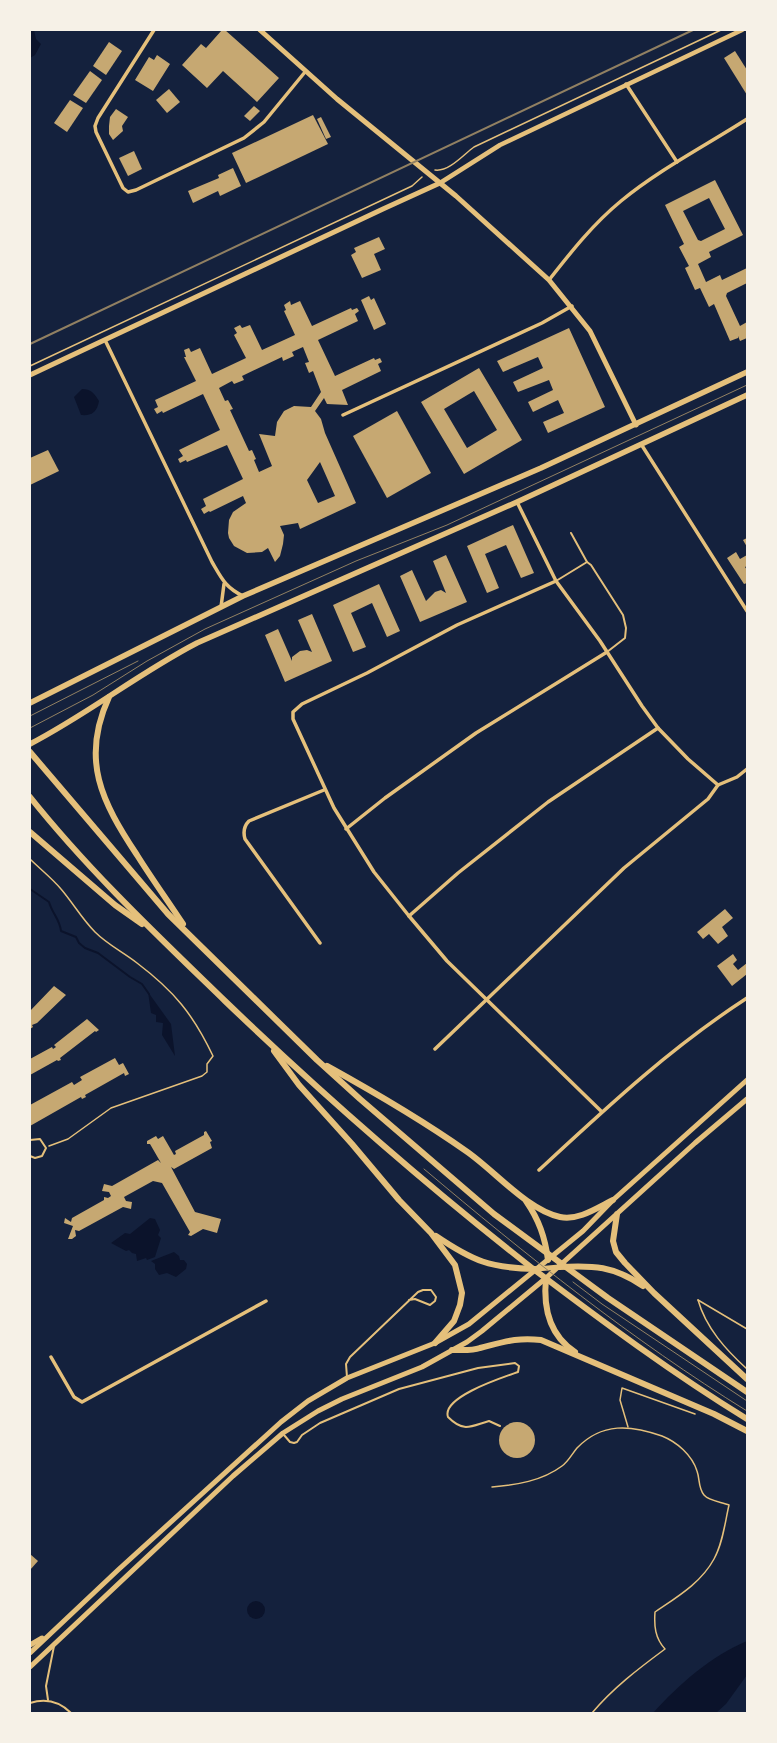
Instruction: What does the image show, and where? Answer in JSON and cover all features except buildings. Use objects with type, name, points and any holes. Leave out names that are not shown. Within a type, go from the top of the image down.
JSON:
[{"type":"highway","points":[[110,697],[100,719],[96,750],[98,774],[104,798],[128,841],[191,937]]},
{"type":"highway","points":[[30,752],[146,889],[191,937],[317,1060],[494,1214],[608,1298],[747,1392]]},
{"type":"highway","points":[[30,797],[87,863],[154,932],[267,1041],[382,1145],[481,1228],[592,1314],[645,1353],[721,1404],[747,1419]]},
{"type":"highway","points":[[30,832],[115,905],[154,932]]},
{"type":"highway","points":[[267,1041],[299,1085],[352,1144],[399,1200],[431,1233],[455,1265],[462,1293],[454,1321],[435,1343]]},
{"type":"highway","points":[[317,1060],[367,1088],[466,1151],[525,1199],[551,1214],[570,1218],[579,1216],[613,1200]]},
{"type":"highway","points":[[525,1199],[536,1215],[543,1231],[548,1260]]},
{"type":"highway","points":[[617,1214],[613,1234],[616,1252],[654,1293],[745,1377]]},
{"type":"highway","points":[[431,1233],[472,1259],[489,1265],[510,1268],[536,1269]]},
{"type":"highway","points":[[559,1267],[583,1265],[608,1268],[624,1274],[654,1293]]},
{"type":"highway","points":[[546,1278],[546,1311],[552,1326],[568,1347],[592,1363]]},
{"type":"highway","points":[[452,1350],[479,1349],[507,1340],[541,1340],[714,1414],[747,1430]]},
{"type":"main road","points":[[260,30],[306,72],[440,183],[549,280],[572,306],[590,331],[636,424]]},
{"type":"main road","points":[[30,376],[383,208],[440,183]]},
{"type":"main road","points":[[30,703],[243,596],[453,506],[636,424],[747,372]]},
{"type":"main road","points":[[30,744],[79,718],[155,666],[197,643],[517,502],[747,395]]},
{"type":"main road","points":[[30,1653],[281,1422],[308,1401],[347,1378],[435,1343],[468,1324],[583,1231],[613,1200],[747,1080]]},
{"type":"main road","points":[[30,1667],[233,1476],[283,1433],[330,1405],[404,1375],[452,1350],[482,1332],[559,1267],[695,1143],[747,1099]]},
{"type":"main road","points":[[546,1278],[548,1260]]},
{"type":"main road","points":[[536,1269],[559,1267]]},
{"type":"main road","points":[[30,1645],[49,1635]]},
{"type":"street","points":[[154,30],[98,118],[95,129],[123,188],[128,192],[136,190],[244,138],[264,122],[306,72]]},
{"type":"street","points":[[440,183],[500,145],[742,30]]},
{"type":"street","points":[[626,84],[677,162]]},
{"type":"street","points":[[549,280],[585,235],[630,194],[677,162],[747,119]]},
{"type":"street","points":[[343,415],[542,323],[572,306]]},
{"type":"street","points":[[105,340],[224,584],[232,591],[243,596]]},
{"type":"street","points":[[642,444],[747,611]]},
{"type":"street","points":[[517,502],[556,581],[607,652],[658,728],[718,785]]},
{"type":"street","points":[[556,581],[457,625],[368,673],[302,704],[293,712],[293,719],[324,790],[346,829],[374,872],[447,961],[601,1111]]},
{"type":"street","points":[[221,607],[224,584]]},
{"type":"street","points":[[346,829],[397,789],[476,733],[607,652]]},
{"type":"street","points":[[409,916],[458,873],[548,802],[658,728]]},
{"type":"street","points":[[435,1049],[488,1000],[619,872],[708,799],[718,785],[737,777],[747,769]]},
{"type":"street","points":[[320,943],[249,844],[244,832],[245,826],[249,821],[324,790]]},
{"type":"street","points":[[540,1170],[601,1111],[662,1059],[747,998]]},
{"type":"street","points":[[51,1357],[74,1398],[82,1402],[266,1300]]},
{"type":"lane","points":[[571,533],[587,562],[591,565],[625,622],[626,638],[607,652]]},
{"type":"lane","points":[[556,581],[587,562]]},
{"type":"lane","points":[[30,1140],[40,1139],[46,1148],[42,1156],[35,1158],[30,1156]]},
{"type":"lane","points":[[347,1378],[346,1364],[350,1357],[409,1300],[423,1290],[431,1290],[436,1297],[435,1301],[430,1305],[415,1299],[409,1300]]},
{"type":"lane","points":[[283,1433],[290,1442],[294,1443],[302,1435],[320,1423],[399,1390],[478,1368],[515,1363],[519,1366],[518,1372],[496,1379],[467,1394],[450,1407],[448,1411],[448,1417],[460,1426],[473,1427],[489,1421],[500,1426]]},
{"type":"lane","points":[[48,1700],[46,1686],[54,1644]]},
{"type":"lane","points":[[30,1703],[48,1700],[58,1703],[71,1713]]},
{"type":"path","points":[[30,366],[412,186],[417,181],[435,170],[442,170],[454,163],[474,147],[721,30]]},
{"type":"path","points":[[30,859],[60,888],[95,932],[112,947],[135,961],[158,979],[178,997],[204,1038],[212,1056],[207,1064],[207,1072],[202,1076],[111,1108],[68,1139],[46,1148]]},
{"type":"path","points":[[747,1329],[698,1300],[710,1327],[732,1355],[747,1369]]},
{"type":"path","points":[[628,1427],[620,1400],[622,1388],[696,1414]]},
{"type":"path","points":[[492,1487],[524,1483],[548,1474],[562,1466],[578,1447],[597,1433],[609,1429],[628,1427],[650,1432],[669,1439],[683,1448],[697,1471],[701,1490],[704,1495],[729,1505],[722,1540],[715,1558],[705,1573],[683,1593],[655,1612],[656,1634],[660,1643],[665,1649],[626,1678],[607,1695],[592,1713]]},
{"type":"water","points":[[30,30],[34,30],[36,39],[41,44],[35,55],[30,58]]},
{"type":"water","points":[[82,389],[92,392],[99,401],[95,411],[88,415],[81,415],[74,397]]},
{"type":"water","points":[[148,992],[171,1024],[175,1056],[162,1035],[163,1023],[156,1022],[156,1015],[151,1013]]},
{"type":"water","points":[[150,1218],[155,1219],[160,1230],[158,1235],[161,1238],[155,1257],[137,1261],[136,1254],[129,1250],[126,1251],[111,1243],[125,1233],[130,1234]]},
{"type":"water","points":[[174,1252],[179,1256],[180,1260],[184,1260],[187,1264],[186,1269],[176,1277],[167,1273],[159,1275],[155,1269],[155,1264],[151,1261]]},
{"type":"water","points":[[256,1601],[262,1604],[265,1610],[262,1616],[256,1619],[250,1616],[247,1610],[250,1604]]},
{"type":"water","points":[[747,1641],[747,1675],[726,1704],[716,1713],[653,1713],[696,1672],[721,1654]]},
{"type":"waterway","points":[[30,889],[49,902],[59,923],[61,931],[76,937],[79,943],[85,948],[98,953],[142,984],[149,994]]},
{"type":"tram line","points":[[30,728],[93,695],[147,661],[205,629],[356,561],[447,525],[747,385]]},
{"type":"tram line","points":[[30,716],[138,661]]},
{"type":"tram line","points":[[424,1169],[541,1265],[621,1326],[704,1384],[747,1411]]},
{"type":"tram line","points":[[573,1282],[602,1304],[747,1401]]},
{"type":"railway","points":[[30,344],[693,30]]}]
